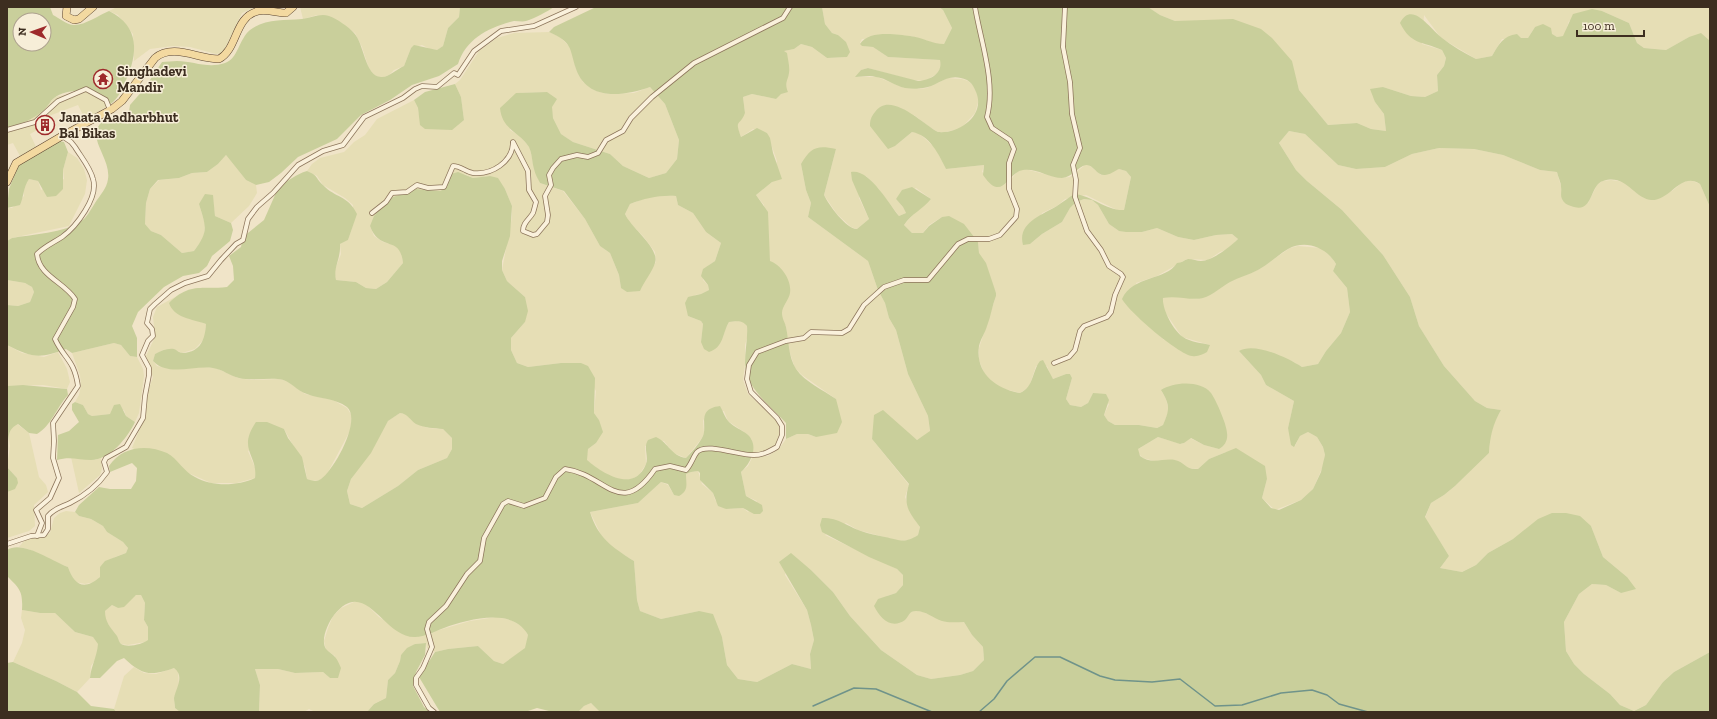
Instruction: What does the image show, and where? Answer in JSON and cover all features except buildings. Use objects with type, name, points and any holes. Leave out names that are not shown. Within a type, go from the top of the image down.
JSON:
[{"type":"main road","points":[[67,7],[66,16],[74,20],[79,19],[93,7]]},
{"type":"main road","points":[[7,182],[16,163],[110,110],[122,101],[160,54],[172,51],[218,60],[224,57],[242,23],[248,15],[260,11],[286,13],[293,7]]},
{"type":"street","points":[[7,544],[44,535],[48,529],[48,516],[52,511],[84,496],[107,472],[104,462],[106,458],[126,447],[143,418],[144,396],[149,375],[149,368],[142,355],[148,341],[154,336],[152,329],[147,323],[150,309],[172,290],[185,282],[208,276],[220,260],[236,244],[243,240],[248,219],[256,207],[273,193],[292,170],[317,154],[343,145],[364,117],[403,98],[415,89],[422,86],[436,87],[454,73],[458,75],[474,51],[502,31],[534,26],[576,7]]},
{"type":"street","points":[[372,213],[386,202],[392,193],[407,192],[417,185],[428,188],[444,187],[453,166],[457,166],[473,173],[494,170],[511,155],[513,142],[526,166],[528,172],[529,190],[536,202],[533,213],[526,220],[523,231],[533,235],[537,234],[547,222],[548,215],[545,196],[551,185],[550,174],[552,168],[561,159],[577,155],[588,157],[598,153],[606,140],[623,131],[631,118],[652,97],[694,63],[783,18],[790,7]]},
{"type":"street","points":[[434,712],[429,708],[416,685],[416,678],[432,647],[427,629],[429,622],[446,606],[467,574],[480,561],[484,538],[503,504],[508,501],[524,506],[545,498],[556,476],[565,469],[583,473],[601,485],[617,492],[628,493],[639,489],[655,468],[670,466],[686,470],[698,451],[703,449],[717,448],[736,454],[754,455],[765,453],[777,447],[782,435],[782,426],[777,418],[751,392],[747,379],[749,365],[757,352],[786,341],[804,338],[811,332],[842,333],[849,329],[864,305],[884,287],[904,280],[928,280],[958,244],[968,239],[989,239],[1000,236],[1016,217],[1017,208],[1009,189],[1009,163],[1014,148],[1010,140],[992,128],[987,117],[990,105],[991,87],[975,7]]},
{"type":"street","points":[[1054,363],[1069,357],[1075,350],[1080,331],[1084,326],[1107,317],[1111,312],[1115,295],[1123,277],[1109,266],[1101,250],[1087,231],[1075,197],[1076,180],[1073,165],[1080,148],[1072,114],[1070,82],[1063,47],[1065,7]]},
{"type":"street","points":[[7,130],[35,122],[58,101],[86,89],[106,100],[110,110]]},
{"type":"street","points":[[37,536],[42,523],[36,510],[50,498],[59,478],[53,458],[53,423],[78,386],[76,372],[71,361],[59,347],[55,339],[70,314],[75,298],[42,268],[38,262],[37,254],[44,247],[65,234],[81,217],[88,206],[93,193],[94,180],[71,142],[62,136]]},
{"type":"shaded area","points":[[117,7],[255,7],[242,13],[223,53],[216,54],[190,47],[173,46],[150,49],[134,61],[133,34],[118,15],[109,11]]},
{"type":"shaded area","points":[[300,7],[460,7],[459,17],[448,28],[443,46],[437,50],[430,49],[422,45],[411,48],[404,66],[394,70],[389,75],[382,78],[375,76],[369,69],[362,47],[355,33],[338,21],[317,15],[303,19]]},
{"type":"shaded area","points":[[822,7],[939,7],[943,10],[952,28],[944,44],[937,44],[911,36],[862,39],[860,43],[863,46],[873,47],[888,57],[941,60],[941,67],[938,73],[925,81],[912,80],[868,68],[861,70],[856,77],[877,77],[905,88],[920,89],[927,88],[947,78],[962,79],[968,81],[974,86],[979,99],[975,113],[959,129],[938,132],[914,115],[895,146],[912,132],[919,133],[936,149],[946,169],[984,165],[982,172],[1007,184],[1018,171],[1025,169],[1060,178],[1070,177],[1085,165],[1089,165],[1101,175],[1119,169],[1126,171],[1131,177],[1124,210],[1117,210],[1086,195],[1065,199],[1057,206],[1042,213],[1030,244],[1042,234],[1062,222],[1070,208],[1076,202],[1084,199],[1092,200],[1098,205],[1109,224],[1119,231],[1142,232],[1157,228],[1178,237],[1194,240],[1216,235],[1232,234],[1238,239],[1228,249],[1220,252],[1208,260],[1187,259],[1157,276],[1136,283],[1154,330],[1164,340],[1210,345],[1182,337],[1165,312],[1162,305],[1163,298],[1171,296],[1197,299],[1205,297],[1230,281],[1258,270],[1290,248],[1298,246],[1321,248],[1332,258],[1336,264],[1333,271],[1347,288],[1350,312],[1341,333],[1326,351],[1318,364],[1302,367],[1292,361],[1239,351],[1261,375],[1266,385],[1294,401],[1288,428],[1295,446],[1300,436],[1308,432],[1317,437],[1323,447],[1325,455],[1324,464],[1313,489],[1301,500],[1275,510],[1262,498],[1267,479],[1226,452],[1209,459],[1198,469],[1187,468],[1175,460],[1154,461],[1143,458],[1138,453],[1138,449],[1158,437],[1181,444],[1190,438],[1204,445],[1219,449],[1161,390],[1166,399],[1169,411],[1163,425],[1157,428],[1139,425],[1115,425],[1108,421],[1104,415],[1109,404],[1093,393],[1088,403],[1081,407],[1070,405],[1066,399],[1072,378],[1070,374],[1053,379],[1047,366],[1036,366],[1029,387],[1020,393],[1001,388],[992,382],[984,373],[979,360],[979,348],[996,293],[979,254],[978,242],[942,217],[929,225],[923,233],[912,233],[904,225],[916,211],[931,199],[916,188],[896,199],[906,213],[899,216],[878,188],[866,176],[859,198],[869,219],[857,229],[851,227],[837,214],[824,195],[836,149],[801,164],[806,190],[811,203],[808,217],[868,261],[878,290],[885,303],[889,318],[896,330],[908,374],[928,416],[930,432],[917,440],[905,431],[874,427],[872,439],[909,485],[905,497],[913,517],[920,527],[918,535],[911,540],[899,541],[858,530],[846,523],[825,535],[897,569],[903,575],[903,585],[896,593],[887,596],[909,613],[915,610],[924,612],[943,621],[964,622],[972,635],[983,647],[984,660],[973,671],[960,675],[931,679],[917,675],[881,650],[850,616],[833,592],[811,570],[791,554],[785,575],[807,610],[814,640],[810,654],[811,669],[792,664],[757,682],[738,679],[727,665],[722,637],[699,611],[661,619],[640,611],[637,600],[634,561],[613,548],[602,537],[590,512],[638,503],[661,482],[668,485],[674,495],[686,481],[686,474],[698,471],[702,484],[713,493],[715,500],[726,509],[743,508],[748,512],[757,501],[746,496],[741,472],[748,466],[753,456],[768,456],[779,449],[786,439],[797,434],[808,434],[816,437],[836,399],[802,375],[795,368],[788,347],[786,326],[782,321],[782,310],[770,261],[764,205],[756,195],[772,182],[777,161],[767,133],[753,129],[741,137],[737,127],[737,123],[745,113],[743,97],[752,94],[776,99],[786,87],[786,79],[789,74],[783,51],[794,49],[801,44],[812,47],[827,58],[847,57],[838,35],[832,33],[825,24]]},
{"type":"shaded area","points":[[1148,7],[1710,7],[1710,41],[1689,37],[1666,50],[1644,48],[1637,43],[1629,23],[1602,11],[1569,21],[1564,36],[1557,37],[1535,27],[1528,38],[1502,39],[1492,56],[1476,59],[1441,38],[1424,15],[1422,44],[1442,50],[1446,58],[1444,66],[1437,75],[1438,91],[1425,97],[1411,96],[1383,87],[1375,102],[1384,114],[1386,131],[1371,129],[1357,123],[1328,125],[1299,90],[1291,61],[1190,21],[1175,21],[1160,15]]},
{"type":"shaded area","points":[[549,32],[560,37],[572,49],[576,69],[583,82],[594,90],[606,94],[634,93],[650,87],[665,104],[679,140],[677,159],[666,173],[649,178],[623,166],[610,154],[573,142],[561,134],[553,118],[547,92],[516,93],[510,130],[520,136],[530,148],[534,168],[540,183],[563,191],[585,219],[600,246],[610,253],[619,275],[621,288],[650,271],[656,262],[655,252],[643,236],[629,222],[625,214],[630,204],[646,198],[662,195],[676,196],[678,205],[693,213],[706,232],[721,243],[715,261],[709,265],[703,280],[708,285],[709,290],[695,295],[688,316],[701,321],[703,324],[701,342],[723,337],[729,322],[744,322],[747,326],[748,335],[745,345],[743,380],[748,394],[775,419],[779,426],[779,435],[775,446],[764,452],[753,453],[752,440],[747,434],[728,421],[724,411],[707,412],[703,421],[704,433],[702,438],[686,458],[673,453],[664,441],[645,446],[646,464],[639,475],[632,479],[622,480],[611,477],[586,460],[588,449],[596,443],[599,420],[594,413],[596,391],[581,363],[561,363],[528,367],[517,363],[511,350],[511,338],[525,322],[525,297],[507,281],[502,270],[512,217],[512,206],[505,189],[490,176],[473,178],[465,174],[440,191],[416,189],[393,197],[370,226],[374,236],[383,242],[395,245],[402,252],[403,263],[387,282],[376,289],[366,288],[356,282],[336,280],[334,272],[341,254],[340,244],[348,240],[354,222],[353,205],[345,198],[323,185],[317,176],[307,171],[312,164],[320,158],[344,152],[354,142],[365,135],[377,119],[414,100],[418,108],[419,115],[464,120],[461,97],[455,84],[460,80],[479,51],[497,38],[514,33]]},
{"type":"shaded area","points":[[88,90],[100,94],[106,107],[85,119],[78,105],[41,119],[43,127],[30,134],[36,147],[20,156],[13,143],[7,145],[7,127],[18,125],[44,109],[55,97]]},
{"type":"shaded area","points":[[1289,131],[1305,134],[1338,165],[1356,169],[1385,167],[1412,154],[1439,148],[1474,149],[1503,155],[1540,170],[1557,172],[1561,187],[1588,203],[1597,185],[1602,181],[1611,180],[1624,182],[1638,194],[1672,191],[1683,182],[1690,180],[1700,184],[1710,207],[1710,652],[1674,672],[1663,682],[1646,705],[1634,711],[1620,705],[1610,694],[1584,674],[1574,664],[1566,651],[1564,622],[1579,594],[1592,584],[1606,585],[1621,593],[1627,577],[1603,557],[1591,526],[1513,539],[1488,553],[1476,565],[1462,572],[1440,568],[1449,556],[1425,518],[1431,503],[1455,486],[1489,453],[1490,438],[1494,423],[1501,410],[1487,408],[1475,401],[1444,366],[1419,326],[1410,297],[1383,255],[1342,210],[1296,170],[1279,143]]},
{"type":"shaded area","points":[[68,152],[77,158],[84,169],[87,180],[85,194],[69,226],[12,238],[7,241],[7,208],[12,208],[24,196],[23,187],[29,179],[38,181],[41,190],[64,179],[63,170]]},
{"type":"shaded area","points":[[226,155],[246,180],[256,185],[257,193],[249,206],[231,223],[215,216],[213,199],[199,204],[205,224],[204,237],[194,251],[182,253],[161,235],[151,231],[145,224],[146,203],[150,189],[159,180],[179,178],[192,173],[207,172],[218,164]]},
{"type":"shaded area","points":[[7,280],[25,283],[32,287],[34,292],[30,302],[18,306],[7,305]]},
{"type":"shaded area","points":[[175,297],[169,303],[193,319],[206,324],[205,338],[195,349],[182,353],[173,349],[163,350],[155,354],[153,361],[157,366],[173,369],[203,367],[216,368],[238,378],[251,380],[278,379],[287,381],[305,394],[333,400],[347,408],[352,416],[351,429],[327,474],[320,480],[312,481],[307,479],[305,467],[284,429],[248,451],[256,470],[255,478],[237,483],[211,483],[132,448],[146,413],[147,394],[153,377],[146,356],[155,337],[153,317],[157,307]]},
{"type":"shaded area","points":[[114,343],[121,345],[130,356],[137,357],[143,369],[144,376],[139,413],[135,422],[126,416],[124,410],[110,414],[92,416],[88,414],[83,405],[75,402],[79,395],[81,386],[80,375],[72,353]]},
{"type":"shaded area","points":[[7,345],[22,353],[44,357],[58,352],[67,369],[70,382],[67,389],[43,385],[7,386]]},
{"type":"shaded area","points":[[400,413],[406,414],[416,423],[428,428],[443,429],[452,438],[452,449],[447,458],[418,470],[398,486],[362,508],[350,504],[347,491],[351,479],[388,421]]},
{"type":"shaded area","points":[[17,424],[29,433],[39,477],[46,485],[48,492],[34,505],[35,526],[29,531],[7,538],[7,492],[17,478],[7,467],[10,446],[8,433],[12,427]]},
{"type":"shaded area","points":[[71,457],[95,460],[101,458],[102,469],[100,475],[79,493]]},
{"type":"shaded area","points":[[66,511],[75,512],[79,516],[91,519],[103,526],[107,532],[123,542],[128,548],[126,553],[115,557],[100,567],[100,577],[95,582],[85,584],[75,582],[68,567],[28,549],[19,547],[25,540],[45,536],[50,533],[54,518],[60,513]]},
{"type":"shaded area","points":[[136,595],[141,595],[145,603],[144,620],[148,627],[149,640],[128,645],[121,644],[105,619],[105,611],[112,605],[118,608]]},
{"type":"shaded area","points":[[356,601],[364,602],[379,617],[403,633],[415,637],[470,621],[496,617],[511,620],[523,627],[528,635],[526,648],[503,664],[494,661],[478,646],[435,652],[427,648],[426,643],[415,644],[401,655],[395,673],[388,680],[386,698],[374,704],[367,712],[315,712],[309,709],[304,712],[259,712],[260,685],[255,669],[278,669],[295,673],[323,672],[330,678],[335,656],[326,650],[324,641],[328,628],[333,616],[341,608]]},
{"type":"shaded area","points":[[22,610],[40,613],[55,613],[75,632],[93,637],[99,644],[97,657],[91,666],[90,678],[77,692],[13,662],[22,643],[25,630],[21,618]]},
{"type":"shaded area","points":[[134,667],[144,673],[156,674],[174,668],[178,670],[179,686],[174,698],[175,708],[180,712],[116,712],[114,709],[124,676]]},
{"type":"shaded area","points":[[591,703],[600,712],[578,712],[584,706]]},
{"type":"green space","points":[[7,7],[50,7],[52,12],[12,12],[12,52],[52,52],[52,12],[53,15],[65,22],[77,25],[87,22],[109,11],[119,17],[126,24],[134,41],[133,60],[122,88],[113,102],[106,107],[100,94],[89,91],[70,91],[54,98],[44,110],[36,116],[17,125],[7,127]]},
{"type":"green space","points":[[460,7],[554,7],[530,20],[514,21],[496,27],[480,35],[467,48],[458,64],[439,76],[412,85],[390,100],[361,115],[337,139],[298,157],[269,182],[256,185],[246,180],[226,155],[218,164],[207,172],[192,173],[179,178],[158,180],[150,189],[146,203],[145,224],[151,231],[161,235],[182,253],[194,251],[204,233],[205,229],[199,204],[205,194],[213,195],[215,216],[231,223],[233,230],[230,241],[212,256],[207,266],[199,273],[183,276],[164,287],[138,312],[132,326],[137,338],[137,357],[130,356],[121,345],[114,343],[72,353],[66,349],[42,356],[23,353],[7,345],[7,305],[18,306],[30,302],[34,292],[32,287],[25,283],[7,280],[7,241],[12,238],[48,233],[66,228],[80,222],[85,218],[105,188],[108,179],[107,165],[98,145],[96,132],[98,127],[107,119],[128,118],[130,105],[144,89],[162,62],[183,61],[219,65],[229,61],[233,57],[243,38],[256,26],[269,22],[326,15],[339,21],[352,31],[360,44],[371,72],[376,76],[384,77],[404,66],[411,48],[414,45],[437,50],[443,46],[448,28],[459,17]]},
{"type":"green space","points":[[596,7],[822,7],[825,24],[832,33],[838,35],[846,42],[850,52],[847,57],[827,58],[812,47],[801,44],[794,49],[784,51],[787,53],[789,66],[786,84],[788,92],[781,94],[776,99],[752,94],[743,97],[745,113],[738,123],[741,137],[757,128],[767,133],[770,138],[773,153],[782,179],[772,182],[756,195],[768,212],[770,261],[782,269],[789,283],[790,293],[783,308],[782,317],[786,327],[790,354],[793,364],[800,374],[809,382],[836,399],[842,422],[837,433],[816,437],[808,434],[797,434],[786,439],[786,423],[754,389],[746,372],[747,326],[743,323],[737,321],[729,322],[722,340],[717,347],[709,352],[704,349],[701,342],[703,324],[701,321],[688,316],[685,303],[688,297],[701,294],[709,290],[708,285],[701,276],[703,269],[715,261],[721,243],[706,232],[693,213],[678,205],[676,196],[653,197],[630,204],[625,214],[628,220],[653,251],[655,263],[640,291],[627,292],[621,288],[619,275],[610,253],[600,246],[585,219],[564,191],[540,183],[534,171],[529,147],[507,126],[504,121],[500,108],[516,93],[547,92],[557,99],[552,107],[553,118],[561,134],[573,142],[610,154],[623,166],[649,178],[666,173],[677,159],[679,140],[665,104],[650,87],[629,93],[608,94],[598,92],[589,87],[582,80],[576,69],[569,46],[562,39],[549,32],[554,27]]},
{"type":"green space","points":[[939,7],[1148,7],[1160,15],[1175,21],[1233,19],[1261,29],[1272,38],[1292,61],[1299,90],[1328,125],[1357,123],[1371,129],[1386,131],[1384,114],[1375,102],[1370,89],[1383,87],[1411,96],[1425,97],[1438,91],[1437,75],[1444,66],[1446,58],[1442,50],[1413,39],[1408,35],[1400,23],[1410,14],[1421,18],[1446,41],[1476,59],[1492,56],[1499,44],[1512,35],[1517,34],[1521,38],[1528,38],[1535,27],[1543,24],[1551,28],[1552,34],[1557,37],[1563,36],[1573,14],[1592,9],[1602,11],[1629,23],[1637,43],[1644,48],[1666,50],[1689,37],[1701,33],[1710,41],[1710,207],[1700,184],[1693,181],[1681,183],[1665,196],[1652,200],[1646,199],[1624,183],[1611,179],[1603,181],[1599,184],[1595,188],[1588,203],[1578,208],[1568,205],[1563,200],[1561,196],[1561,183],[1557,172],[1540,170],[1503,155],[1474,149],[1439,148],[1412,154],[1385,167],[1356,169],[1338,165],[1305,134],[1289,131],[1279,143],[1296,170],[1342,210],[1383,255],[1410,297],[1419,326],[1444,366],[1475,401],[1487,408],[1501,410],[1492,430],[1489,453],[1455,486],[1431,503],[1425,517],[1449,556],[1440,568],[1462,572],[1476,565],[1488,553],[1513,539],[1538,519],[1552,513],[1566,513],[1580,516],[1591,526],[1603,557],[1627,577],[1636,589],[1621,593],[1606,585],[1592,584],[1579,594],[1564,622],[1566,651],[1574,664],[1584,674],[1610,694],[1620,705],[1634,711],[1646,705],[1663,682],[1674,672],[1710,652],[1710,712],[600,712],[591,703],[584,706],[578,712],[553,712],[537,708],[525,712],[440,712],[419,677],[435,652],[478,646],[494,661],[503,664],[525,648],[528,635],[521,626],[512,621],[501,618],[490,618],[466,621],[419,637],[404,635],[393,628],[374,611],[365,605],[356,602],[345,605],[334,615],[329,622],[324,636],[324,645],[326,649],[336,658],[341,668],[338,678],[330,678],[323,672],[295,673],[278,669],[255,669],[260,685],[259,712],[180,712],[175,708],[174,698],[179,682],[179,675],[174,668],[148,673],[137,668],[124,658],[117,661],[100,678],[90,678],[98,644],[93,637],[75,632],[55,613],[40,613],[22,610],[22,598],[20,591],[7,576],[7,550],[21,548],[37,552],[68,567],[73,578],[80,584],[84,585],[89,584],[100,577],[100,567],[105,561],[126,553],[128,548],[123,542],[107,532],[103,526],[91,519],[79,516],[75,512],[79,505],[99,487],[110,489],[131,489],[136,481],[137,468],[132,463],[110,472],[109,466],[114,459],[121,454],[135,449],[151,448],[167,453],[191,475],[202,480],[217,484],[241,483],[255,478],[254,463],[248,446],[248,439],[251,431],[256,422],[267,422],[284,429],[288,438],[302,457],[307,479],[318,481],[333,466],[349,433],[351,422],[351,413],[347,407],[342,404],[303,393],[290,383],[283,380],[244,379],[220,370],[206,367],[182,369],[166,368],[159,366],[153,361],[155,354],[166,349],[174,349],[182,353],[189,352],[201,344],[205,335],[206,324],[179,315],[171,308],[169,303],[183,292],[196,288],[227,287],[234,280],[233,266],[229,256],[241,247],[243,237],[264,220],[279,186],[307,171],[315,176],[332,192],[350,203],[357,214],[348,240],[340,244],[335,275],[336,280],[356,282],[366,288],[376,289],[387,282],[403,263],[398,249],[379,239],[374,234],[370,226],[374,216],[382,206],[393,197],[416,189],[440,191],[444,189],[451,174],[458,172],[473,178],[490,176],[498,178],[505,189],[512,206],[510,236],[502,261],[502,270],[507,281],[525,297],[528,311],[525,322],[511,338],[511,350],[517,363],[528,367],[561,363],[581,363],[588,366],[595,378],[594,413],[599,420],[603,432],[596,443],[588,449],[587,460],[609,475],[626,479],[634,478],[641,473],[647,461],[646,446],[648,440],[656,437],[677,455],[686,458],[702,438],[704,434],[705,415],[712,408],[720,406],[729,422],[751,438],[753,443],[753,454],[748,464],[741,472],[746,496],[762,505],[763,511],[760,514],[754,514],[743,508],[726,509],[718,506],[713,493],[700,480],[700,473],[698,471],[686,474],[686,489],[679,496],[674,495],[668,484],[661,482],[638,503],[590,512],[597,529],[607,541],[634,561],[637,600],[640,611],[661,619],[699,611],[713,614],[722,637],[727,665],[738,679],[757,682],[792,664],[811,669],[810,654],[814,640],[807,610],[779,562],[791,553],[833,592],[850,616],[881,650],[917,675],[931,679],[960,675],[973,671],[984,660],[983,647],[972,635],[964,622],[944,622],[923,612],[916,611],[910,613],[905,620],[900,623],[895,624],[886,621],[879,615],[874,606],[878,599],[896,593],[903,585],[903,575],[897,569],[869,557],[822,532],[820,525],[822,518],[828,518],[834,519],[864,532],[898,540],[909,540],[918,535],[920,527],[912,516],[907,503],[906,497],[909,484],[872,439],[874,415],[883,410],[917,440],[930,431],[928,416],[908,374],[896,330],[889,318],[885,303],[878,290],[868,261],[808,217],[811,203],[806,190],[801,164],[808,154],[815,149],[824,147],[836,149],[824,195],[829,204],[843,221],[853,228],[857,229],[869,219],[852,180],[851,172],[858,172],[865,176],[878,188],[899,216],[906,213],[896,199],[902,190],[912,187],[931,199],[904,225],[912,233],[923,233],[929,226],[942,217],[949,216],[964,224],[978,242],[979,253],[986,263],[996,293],[988,322],[979,346],[979,356],[980,364],[984,372],[995,383],[1003,388],[1020,393],[1028,387],[1037,365],[1043,360],[1053,379],[1070,374],[1072,378],[1066,399],[1070,405],[1081,407],[1088,403],[1093,393],[1106,394],[1109,400],[1104,415],[1108,421],[1115,425],[1139,425],[1157,428],[1163,425],[1168,411],[1166,400],[1161,390],[1166,387],[1180,384],[1194,384],[1200,386],[1211,393],[1227,429],[1227,436],[1223,446],[1219,449],[1204,445],[1191,438],[1180,444],[1158,437],[1138,449],[1140,456],[1144,459],[1153,461],[1175,460],[1190,468],[1198,469],[1209,459],[1236,448],[1265,466],[1267,479],[1262,498],[1271,508],[1279,510],[1301,500],[1313,489],[1321,472],[1325,455],[1323,447],[1317,437],[1308,432],[1300,436],[1294,447],[1291,445],[1288,428],[1294,401],[1266,385],[1261,375],[1239,351],[1254,348],[1271,352],[1302,367],[1318,364],[1326,351],[1341,333],[1350,312],[1347,288],[1333,271],[1336,264],[1332,258],[1322,250],[1309,245],[1295,246],[1284,251],[1258,270],[1230,282],[1207,297],[1198,299],[1173,297],[1163,298],[1166,313],[1179,334],[1189,340],[1210,345],[1207,352],[1200,355],[1192,356],[1185,354],[1154,332],[1126,305],[1122,299],[1127,291],[1134,286],[1165,273],[1172,269],[1177,263],[1188,259],[1199,261],[1210,259],[1238,239],[1232,234],[1216,235],[1194,240],[1178,237],[1157,228],[1142,232],[1119,231],[1109,224],[1098,205],[1092,200],[1084,199],[1076,202],[1070,208],[1062,222],[1042,234],[1030,244],[1023,245],[1022,237],[1027,225],[1038,216],[1075,194],[1087,197],[1118,210],[1124,210],[1131,177],[1126,171],[1119,169],[1102,175],[1091,166],[1086,165],[1069,176],[1062,178],[1057,178],[1033,170],[1023,170],[1018,172],[1000,187],[995,187],[983,175],[984,165],[946,169],[933,146],[924,137],[912,132],[895,146],[888,149],[870,126],[871,119],[875,112],[881,106],[889,105],[906,111],[938,132],[954,130],[969,121],[974,115],[978,100],[974,87],[967,80],[954,77],[948,78],[928,87],[914,89],[901,87],[874,76],[855,77],[861,70],[868,68],[918,81],[935,75],[940,69],[940,60],[888,57],[873,47],[862,46],[860,44],[869,37],[876,35],[897,34],[944,44],[952,28],[943,10]],"holes":[[[400,413],[409,417],[416,424],[429,428],[443,429],[452,438],[452,449],[447,458],[418,470],[398,486],[362,508],[350,504],[347,491],[351,479],[371,453],[388,421]],[[136,595],[141,595],[145,603],[144,620],[148,627],[148,640],[143,643],[127,646],[120,643],[117,636],[108,624],[105,611],[112,605],[118,608],[124,607]]]},
{"type":"green space","points":[[455,84],[461,97],[464,120],[452,130],[425,129],[420,125],[418,108],[414,100],[425,92]]},
{"type":"green space","points":[[58,141],[64,142],[68,152],[63,170],[63,189],[56,196],[47,197],[38,181],[29,179],[20,205],[7,208],[9,189],[19,164]]},
{"type":"green space","points":[[23,385],[67,389],[68,395],[50,421],[37,434],[29,433],[18,424],[13,427],[8,439],[7,458],[7,386]]},
{"type":"green space","points":[[75,402],[83,405],[88,414],[92,416],[110,414],[114,405],[120,404],[126,416],[135,422],[118,447],[105,456],[91,460],[70,458],[57,460],[58,435],[69,431],[79,422],[72,410],[72,404]]},
{"type":"green space","points":[[7,467],[17,478],[18,483],[15,489],[7,492]]},
{"type":"green space","points":[[426,643],[425,655],[416,672],[413,686],[424,707],[430,712],[367,712],[374,704],[386,698],[388,680],[395,673],[401,655],[407,648],[415,644]]},
{"type":"green space","points":[[13,662],[77,692],[91,706],[114,709],[116,712],[7,712],[7,663]]},
{"type":"waterway","points":[[979,712],[994,699],[1007,681],[1035,657],[1060,657],[1100,676],[1115,680],[1152,682],[1180,679],[1215,706],[1242,705],[1281,693],[1312,690],[1327,695],[1339,704],[1368,712]]},
{"type":"waterway","points":[[813,706],[854,688],[876,689],[932,712]]},
{"type":"place","name":"Singhadevi Mandir","points":[[103,79]]},
{"type":"place","name":"Janata Aadharbhut Bal Bikas","points":[[45,125]]}]
